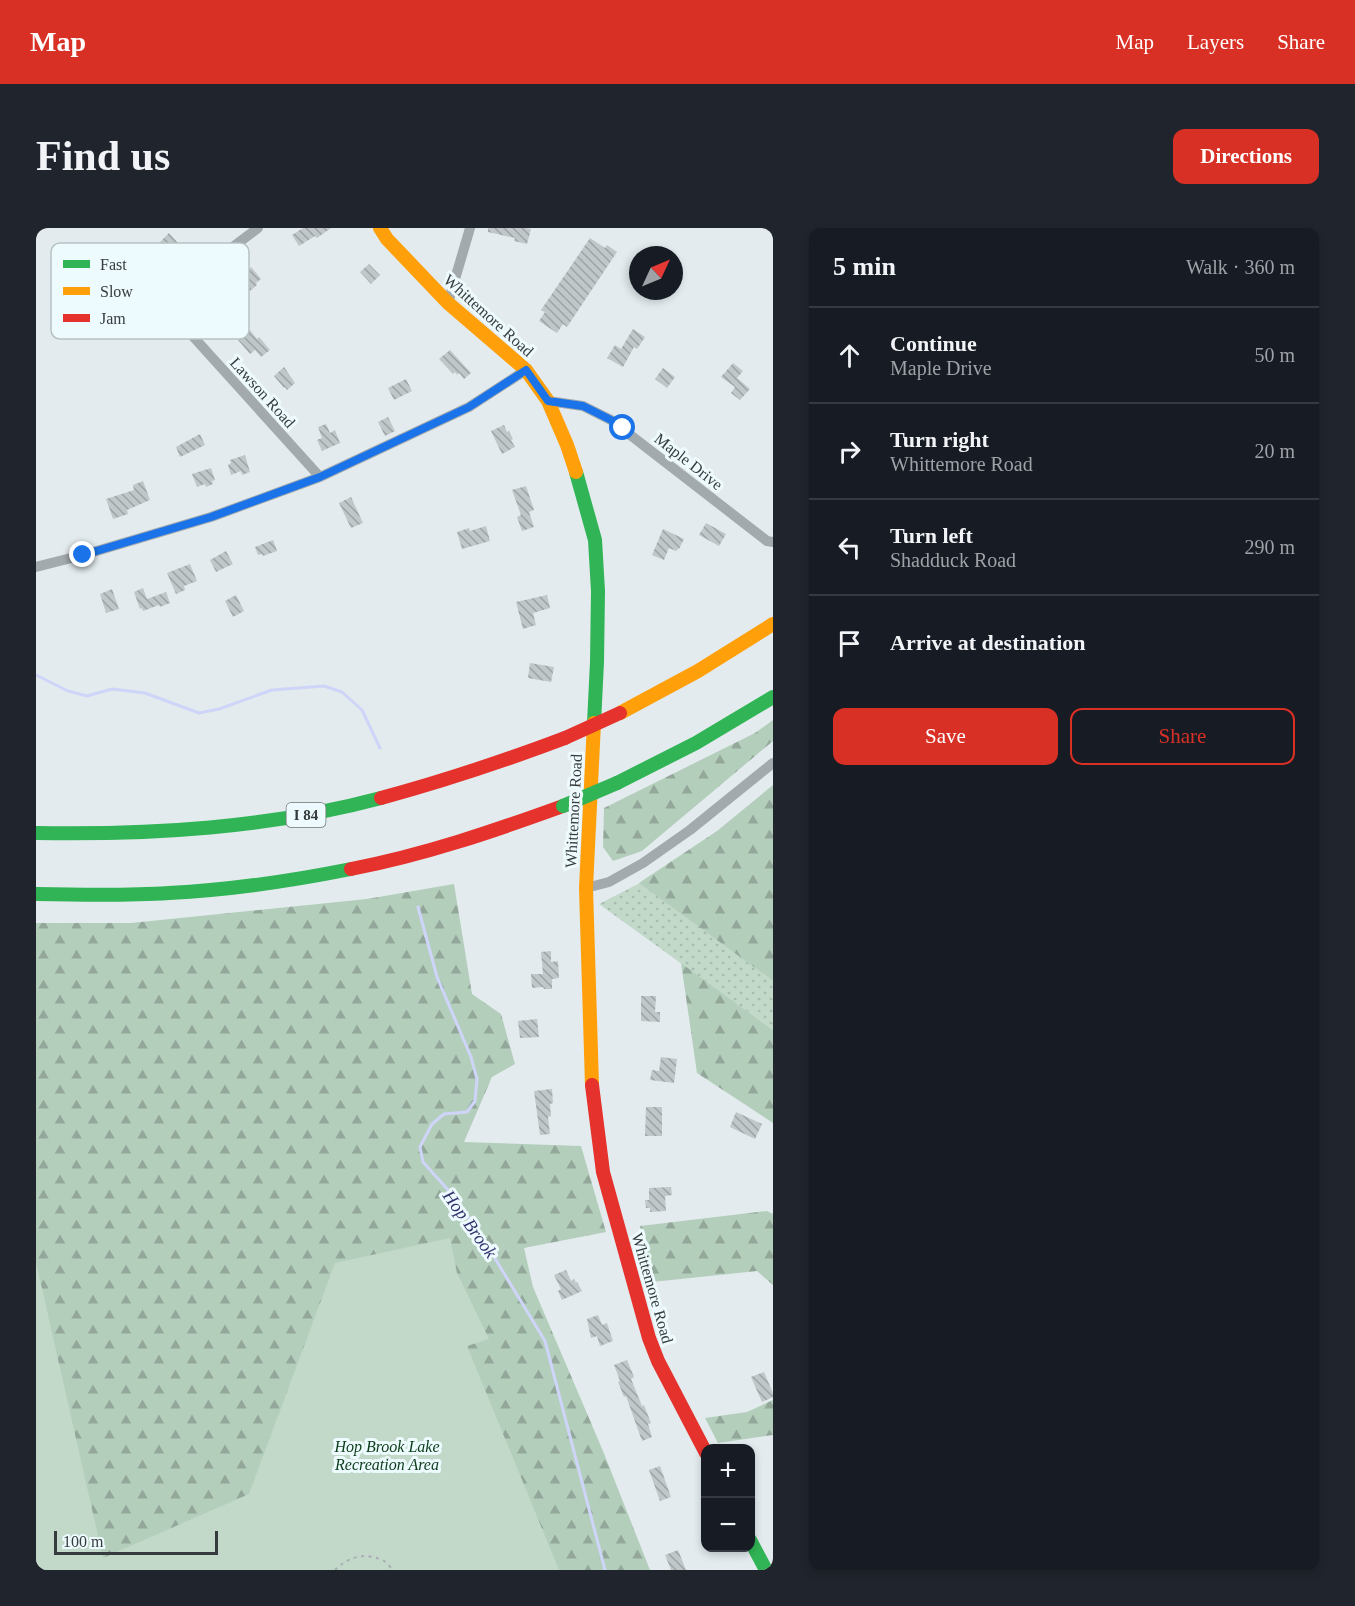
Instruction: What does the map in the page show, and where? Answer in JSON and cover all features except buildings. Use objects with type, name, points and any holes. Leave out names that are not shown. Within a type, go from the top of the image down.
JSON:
[{"type":"main road","name":"Whittemore Road","points":[[380,228],[448,303],[526,370],[548,401],[567,445],[595,540],[598,591],[597,662],[586,888],[591,1073],[603,1172],[649,1338],[658,1361],[701,1445]]},
{"type":"main road","name":"I 84","points":[[36,832],[100,834],[199,830],[296,817],[364,803],[441,783],[489,768],[620,713],[708,667],[773,624]]},
{"type":"main road","points":[[36,894],[100,896],[165,894],[236,888],[307,878],[368,866],[458,842],[563,806],[617,783],[694,745],[773,697]]},
{"type":"main road","points":[[755,1549],[766,1570]]},
{"type":"street","name":"Lawson Road","points":[[238,243],[258,228]]},
{"type":"street","points":[[448,303],[470,228]]},
{"type":"street","name":"Lawson Road","points":[[195,339],[320,477]]},
{"type":"street","points":[[36,567],[211,517],[320,477],[469,407],[526,370]]},
{"type":"street","name":"Maple Drive","points":[[548,401],[583,406],[611,420],[767,541],[773,542]]},
{"type":"street","points":[[586,888],[609,882],[643,863],[690,830],[773,763]]},
{"type":"path","points":[[336,1570],[344,1561],[360,1555],[383,1560],[393,1570]]},
{"type":"green space","points":[[773,720],[773,741],[642,851],[613,861],[603,847],[604,808],[755,733]]},
{"type":"green space","points":[[773,785],[773,981],[639,883],[717,831]]},
{"type":"green space","points":[[640,883],[773,981],[773,1030],[599,904]]},
{"type":"green space","points":[[454,884],[472,994],[501,1014],[515,1064],[492,1077],[464,1142],[581,1146],[606,1232],[524,1248],[533,1287],[603,1451],[650,1570],[36,1570],[36,923],[131,923],[367,899]]},
{"type":"green space","points":[[681,963],[773,1030],[773,1123],[697,1073]]},
{"type":"green space","points":[[767,1211],[773,1214],[773,1285],[757,1271],[652,1282],[640,1226]]},
{"type":"green space","name":"Hop Brook Lake Recreation Area","points":[[450,1238],[457,1273],[489,1339],[467,1346],[559,1570],[36,1570],[36,1262],[103,1558],[249,1494],[335,1263]]},
{"type":"green space","points":[[773,1400],[773,1435],[718,1443],[705,1418],[747,1412]]},
{"type":"waterway","name":"Hop Brook","points":[[36,675],[68,691],[87,696],[112,689],[145,693],[199,713],[219,709],[272,690],[324,686],[342,692],[362,710],[380,748]]},
{"type":"waterway","name":"Hop Brook","points":[[418,907],[437,977],[471,1057],[477,1079],[475,1101],[467,1112],[444,1114],[432,1124],[420,1147],[423,1162],[449,1191],[479,1232],[545,1341],[605,1570]]},
{"type":"traffic: fast","points":[[576,472],[595,540],[598,591],[594,723]]},
{"type":"traffic: fast","points":[[617,783],[696,743],[773,697]]},
{"type":"traffic: fast","points":[[563,806],[617,783]]},
{"type":"traffic: fast","points":[[36,833],[123,833],[210,828],[296,816],[381,798]]},
{"type":"traffic: fast","points":[[36,894],[119,895],[192,892],[260,884],[351,869]]},
{"type":"traffic: fast","points":[[755,1549],[766,1570]]},
{"type":"traffic: slow","points":[[380,228],[387,239],[448,303],[526,370],[548,401],[576,472]]},
{"type":"traffic: slow","points":[[620,713],[698,671],[773,624]]},
{"type":"traffic: slow","points":[[592,1085],[586,888],[594,723]]},
{"type":"traffic: jam","points":[[565,738],[620,713]]},
{"type":"traffic: jam","points":[[381,798],[428,785],[565,738]]},
{"type":"traffic: jam","points":[[351,869],[458,842],[563,806]]},
{"type":"traffic: jam","points":[[592,1085],[603,1172],[649,1338],[658,1361],[701,1444]]},
{"type":"route","points":[[83,555],[211,517],[320,477],[469,407],[526,370],[548,401],[583,406],[623,428]]}]
